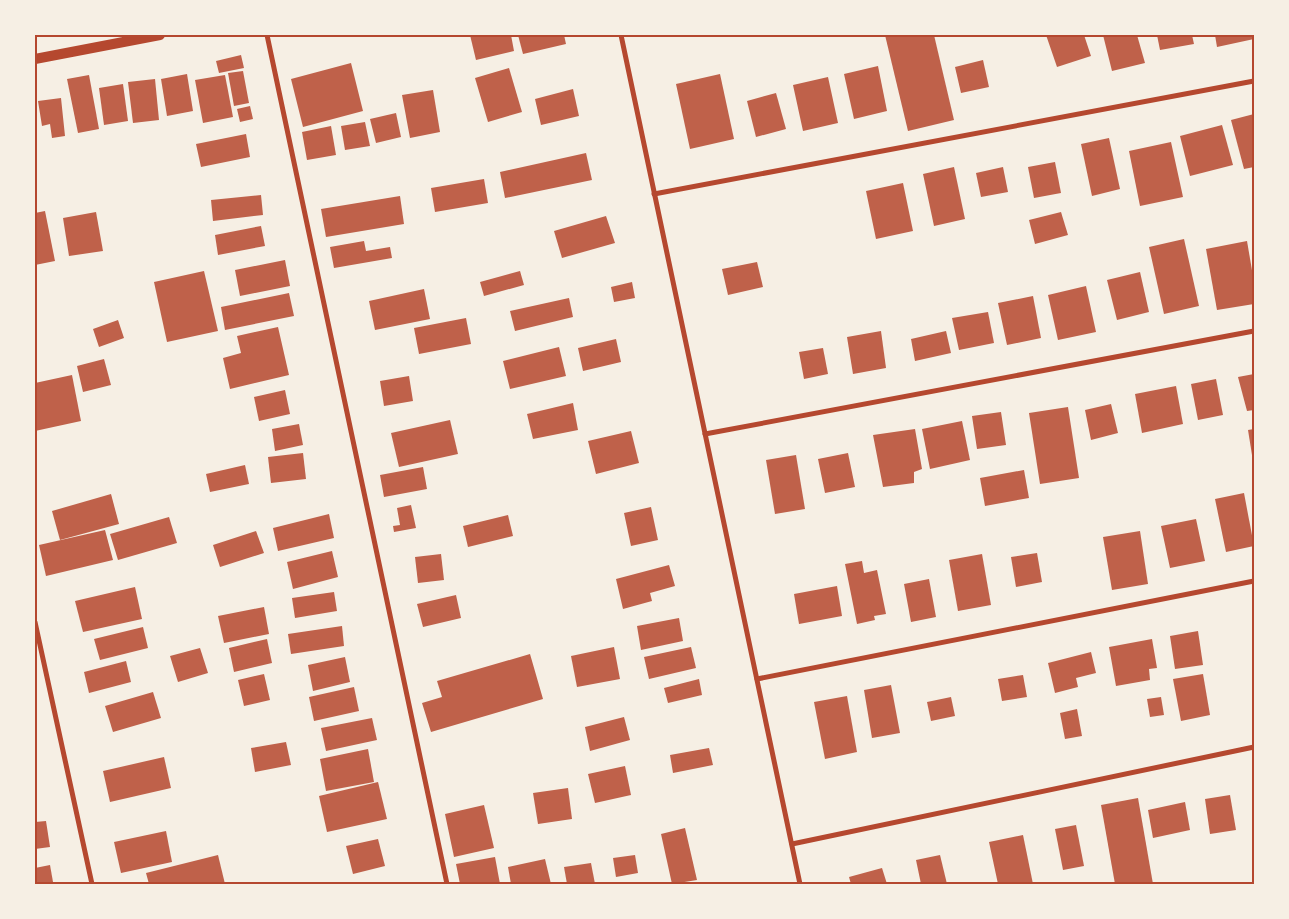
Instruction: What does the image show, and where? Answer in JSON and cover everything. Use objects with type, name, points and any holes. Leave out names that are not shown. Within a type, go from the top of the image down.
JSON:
[{"type":"main road","points":[[35,58],[160,35]]},
{"type":"street","points":[[267,35],[448,884]]},
{"type":"street","points":[[621,35],[792,844],[798,884]]},
{"type":"street","points":[[654,194],[1254,81]]},
{"type":"street","points":[[705,434],[1254,331]]},
{"type":"street","points":[[757,679],[1254,581]]},
{"type":"street","points":[[35,622],[92,884]]},
{"type":"street","points":[[792,844],[1254,747]]},
{"type":"building","points":[[470,35],[511,35],[514,51],[476,60]]},
{"type":"building","points":[[518,35],[564,35],[566,44],[523,54]]},
{"type":"building","points":[[885,35],[934,35],[954,120],[908,131]]},
{"type":"building","points":[[1046,35],[1084,35],[1091,56],[1057,67]]},
{"type":"building","points":[[1103,35],[1137,35],[1145,63],[1112,71]]},
{"type":"building","points":[[1157,35],[1192,35],[1194,44],[1160,50]]},
{"type":"building","points":[[1215,35],[1254,35],[1254,39],[1217,47]]},
{"type":"building","points":[[241,55],[244,68],[219,73],[216,61]]},
{"type":"building","points":[[983,60],[989,87],[961,93],[955,67]]},
{"type":"building","points":[[351,63],[363,111],[303,127],[291,79]]},
{"type":"building","points":[[878,66],[887,111],[854,119],[844,74]]},
{"type":"building","points":[[509,68],[522,112],[488,122],[475,78]]},
{"type":"building","points":[[243,71],[249,103],[234,106],[228,73]]},
{"type":"building","points":[[187,74],[193,111],[167,116],[161,79]]},
{"type":"building","points":[[720,74],[734,139],[690,149],[676,84]]},
{"type":"building","points":[[89,75],[99,129],[78,133],[67,79]]},
{"type":"building","points":[[225,75],[233,117],[203,123],[195,80]]},
{"type":"building","points":[[828,77],[838,123],[803,131],[793,85]]},
{"type":"building","points":[[155,79],[159,120],[133,123],[128,82]]},
{"type":"building","points":[[123,84],[128,121],[104,125],[99,88]]},
{"type":"building","points":[[573,89],[579,116],[541,125],[535,99]]},
{"type":"building","points":[[433,90],[440,132],[410,138],[402,95]]},
{"type":"building","points":[[776,93],[786,129],[756,137],[747,101]]},
{"type":"building","points":[[61,98],[65,136],[52,138],[50,124],[42,126],[38,101]]},
{"type":"building","points":[[250,106],[253,119],[240,122],[237,109]]},
{"type":"building","points":[[396,113],[401,137],[376,143],[370,119]]},
{"type":"building","points":[[1254,114],[1254,167],[1244,169],[1231,120]]},
{"type":"building","points":[[365,122],[370,146],[345,150],[341,126]]},
{"type":"building","points":[[1222,125],[1233,165],[1190,176],[1180,136]]},
{"type":"building","points":[[331,126],[336,155],[307,160],[302,132]]},
{"type":"building","points":[[246,134],[250,157],[201,167],[196,144]]},
{"type":"building","points":[[1109,138],[1120,189],[1092,196],[1081,144]]},
{"type":"building","points":[[1171,142],[1183,197],[1140,206],[1129,151]]},
{"type":"building","points":[[586,153],[592,180],[505,198],[500,172]]},
{"type":"building","points":[[1055,162],[1061,193],[1034,198],[1028,167]]},
{"type":"building","points":[[954,167],[965,219],[934,226],[923,174]]},
{"type":"building","points":[[1003,167],[1008,192],[981,197],[976,173]]},
{"type":"building","points":[[484,179],[488,203],[435,212],[431,188]]},
{"type":"building","points":[[903,183],[913,231],[876,239],[866,191]]},
{"type":"building","points":[[261,195],[263,215],[213,221],[211,200]]},
{"type":"building","points":[[400,196],[404,224],[326,237],[321,209]]},
{"type":"building","points":[[45,211],[55,261],[35,265],[35,213]]},
{"type":"building","points":[[96,212],[103,251],[69,256],[63,218]]},
{"type":"building","points":[[1061,212],[1068,235],[1035,244],[1029,220]]},
{"type":"building","points":[[606,216],[615,243],[562,258],[554,231]]},
{"type":"building","points":[[261,226],[265,246],[218,255],[215,235]]},
{"type":"building","points":[[1184,239],[1199,306],[1164,314],[1149,247]]},
{"type":"building","points":[[364,241],[366,251],[390,247],[392,258],[334,268],[330,247]]},
{"type":"building","points":[[1247,241],[1254,282],[1254,304],[1217,310],[1206,249]]},
{"type":"building","points":[[285,260],[290,286],[240,296],[235,270]]},
{"type":"building","points":[[757,262],[763,287],[728,295],[722,269]]},
{"type":"building","points":[[204,271],[218,331],[167,342],[154,282]]},
{"type":"building","points":[[520,271],[524,285],[484,296],[480,282]]},
{"type":"building","points":[[1140,272],[1149,312],[1117,320],[1107,280]]},
{"type":"building","points":[[632,282],[635,298],[614,302],[611,287]]},
{"type":"building","points":[[1086,286],[1096,332],[1058,340],[1048,295]]},
{"type":"building","points":[[424,289],[430,319],[375,330],[369,301]]},
{"type":"building","points":[[289,293],[294,316],[225,330],[221,307]]},
{"type":"building","points":[[1033,296],[1041,338],[1007,345],[998,303]]},
{"type":"building","points":[[569,298],[573,317],[515,331],[510,311]]},
{"type":"building","points":[[988,312],[994,343],[959,350],[952,318]]},
{"type":"building","points":[[466,318],[471,344],[419,354],[414,328]]},
{"type":"building","points":[[118,320],[124,338],[99,347],[93,329]]},
{"type":"building","points":[[278,327],[289,375],[230,389],[223,358],[241,353],[237,336]]},
{"type":"building","points":[[881,331],[886,368],[853,374],[847,337]]},
{"type":"building","points":[[946,331],[951,353],[915,361],[911,339]]},
{"type":"building","points":[[616,339],[621,362],[583,371],[578,348]]},
{"type":"building","points":[[559,347],[566,376],[510,389],[503,361]]},
{"type":"building","points":[[823,348],[828,374],[804,379],[799,352]]},
{"type":"building","points":[[104,359],[111,385],[83,392],[77,366]]},
{"type":"building","points":[[1254,374],[1254,410],[1247,411],[1238,377]]},
{"type":"building","points":[[72,375],[81,421],[35,431],[35,383]]},
{"type":"building","points":[[409,376],[413,401],[384,406],[380,381]]},
{"type":"building","points":[[1216,379],[1223,415],[1198,420],[1191,384]]},
{"type":"building","points":[[1176,386],[1183,424],[1142,433],[1135,394]]},
{"type":"building","points":[[285,390],[290,414],[259,421],[254,397]]},
{"type":"building","points":[[573,403],[578,430],[533,439],[527,414]]},
{"type":"building","points":[[1111,404],[1118,433],[1091,440],[1085,410]]},
{"type":"building","points":[[1068,407],[1079,478],[1040,484],[1029,413]]},
{"type":"building","points":[[1001,412],[1006,445],[977,449],[972,416]]},
{"type":"building","points":[[450,420],[458,454],[399,467],[391,433]]},
{"type":"building","points":[[962,421],[970,460],[930,469],[922,429]]},
{"type":"building","points":[[299,424],[303,445],[275,451],[272,429]]},
{"type":"building","points":[[915,429],[922,469],[914,472],[914,483],[883,487],[873,435]]},
{"type":"building","points":[[1254,429],[1254,455],[1252,455],[1248,430]]},
{"type":"building","points":[[631,431],[639,463],[596,474],[588,441]]},
{"type":"building","points":[[303,453],[306,479],[271,483],[268,457]]},
{"type":"building","points":[[848,453],[855,487],[825,493],[818,459]]},
{"type":"building","points":[[796,455],[805,509],[775,514],[766,460]]},
{"type":"building","points":[[245,465],[249,484],[210,492],[206,474]]},
{"type":"building","points":[[423,467],[427,489],[384,497],[380,475]]},
{"type":"building","points":[[1024,470],[1029,498],[985,506],[980,478]]},
{"type":"building","points":[[1244,493],[1254,546],[1226,552],[1215,499]]},
{"type":"building","points":[[111,494],[119,524],[60,540],[52,511]]},
{"type":"building","points":[[411,505],[416,528],[394,532],[393,526],[400,525],[397,508]]},
{"type":"building","points":[[651,507],[658,540],[631,546],[624,513]]},
{"type":"building","points":[[329,514],[334,538],[278,551],[273,528]]},
{"type":"building","points":[[508,515],[513,536],[468,547],[463,526]]},
{"type":"building","points":[[169,517],[177,543],[118,560],[110,534]]},
{"type":"building","points":[[1196,519],[1205,561],[1170,568],[1161,526]]},
{"type":"building","points":[[105,530],[113,560],[46,576],[39,545]]},
{"type":"building","points":[[256,531],[264,553],[220,567],[213,545]]},
{"type":"building","points":[[1140,531],[1148,584],[1112,590],[1103,537]]},
{"type":"building","points":[[332,551],[338,577],[293,589],[287,562]]},
{"type":"building","points":[[1037,553],[1042,582],[1016,587],[1011,557]]},
{"type":"building","points":[[441,554],[444,580],[418,583],[415,557]]},
{"type":"building","points":[[982,554],[991,605],[958,611],[949,560]]},
{"type":"building","points":[[862,561],[864,573],[877,570],[886,614],[874,616],[875,620],[857,624],[845,564]]},
{"type":"building","points":[[669,565],[675,586],[650,593],[652,601],[623,609],[616,579]]},
{"type":"building","points":[[929,579],[936,617],[911,622],[904,584]]},
{"type":"building","points":[[837,586],[842,616],[799,624],[794,594]]},
{"type":"building","points":[[135,587],[142,619],[83,632],[75,601]]},
{"type":"building","points":[[334,592],[337,611],[295,618],[292,598]]},
{"type":"building","points":[[456,595],[461,618],[423,627],[417,604]]},
{"type":"building","points":[[264,607],[269,634],[224,643],[218,616]]},
{"type":"building","points":[[679,618],[683,641],[641,650],[637,626]]},
{"type":"building","points":[[342,626],[344,646],[291,654],[288,634]]},
{"type":"building","points":[[143,627],[148,648],[100,660],[94,639]]},
{"type":"building","points":[[1198,631],[1203,665],[1175,669],[1170,636]]},
{"type":"building","points":[[267,639],[272,663],[234,672],[229,648]]},
{"type":"building","points":[[1152,639],[1157,668],[1149,669],[1150,680],[1116,686],[1109,647]]},
{"type":"building","points":[[614,647],[620,679],[577,687],[571,656]]},
{"type":"building","points":[[691,647],[696,668],[649,679],[644,657]]},
{"type":"building","points":[[200,648],[208,673],[178,682],[170,656]]},
{"type":"building","points":[[1091,652],[1096,673],[1076,678],[1078,687],[1055,693],[1048,663]]},
{"type":"building","points":[[530,654],[543,699],[431,732],[422,703],[442,697],[437,681]]},
{"type":"building","points":[[345,657],[350,682],[313,691],[308,665]]},
{"type":"building","points":[[126,661],[131,682],[89,693],[84,672]]},
{"type":"building","points":[[264,674],[270,700],[244,706],[238,680]]},
{"type":"building","points":[[1203,674],[1210,715],[1181,721],[1173,679]]},
{"type":"building","points":[[1023,675],[1027,697],[1002,701],[998,679]]},
{"type":"building","points":[[699,679],[702,695],[668,703],[664,688]]},
{"type":"building","points":[[891,685],[900,733],[872,738],[864,690]]},
{"type":"building","points":[[354,687],[359,711],[314,721],[309,697]]},
{"type":"building","points":[[153,692],[161,718],[113,732],[105,706]]},
{"type":"building","points":[[847,696],[857,752],[825,759],[814,702]]},
{"type":"building","points":[[951,697],[955,716],[931,721],[927,702]]},
{"type":"building","points":[[1161,697],[1164,715],[1150,717],[1147,699]]},
{"type":"building","points":[[1077,709],[1082,736],[1065,739],[1060,713]]},
{"type":"building","points":[[624,717],[630,740],[590,751],[585,727]]},
{"type":"building","points":[[372,718],[377,740],[326,751],[321,728]]},
{"type":"building","points":[[286,742],[291,765],[255,772],[251,748]]},
{"type":"building","points":[[709,748],[713,765],[673,773],[670,755]]},
{"type":"building","points":[[368,749],[374,782],[326,791],[320,759]]},
{"type":"building","points":[[164,757],[171,788],[110,802],[103,771]]},
{"type":"building","points":[[625,766],[631,795],[595,803],[588,774]]},
{"type":"building","points":[[378,782],[387,819],[327,832],[319,796]]},
{"type":"building","points":[[568,788],[572,819],[538,824],[533,793]]},
{"type":"building","points":[[1230,795],[1236,830],[1210,834],[1205,799]]},
{"type":"building","points":[[1138,798],[1153,884],[1115,884],[1101,805]]},
{"type":"building","points":[[1185,802],[1190,830],[1153,838],[1148,810]]},
{"type":"building","points":[[484,805],[494,848],[454,857],[445,814]]},
{"type":"building","points":[[46,821],[50,847],[35,849],[35,822]]},
{"type":"building","points":[[1076,825],[1084,866],[1063,870],[1055,829]]},
{"type":"building","points":[[685,828],[697,880],[672,884],[661,834]]},
{"type":"building","points":[[166,831],[172,862],[121,873],[114,842]]},
{"type":"building","points":[[1023,835],[1033,884],[998,884],[989,842]]},
{"type":"building","points":[[378,839],[385,866],[353,874],[346,846]]},
{"type":"building","points":[[218,855],[225,884],[149,884],[146,873]]},
{"type":"building","points":[[635,855],[638,873],[616,877],[613,858]]},
{"type":"building","points":[[940,855],[947,884],[921,884],[916,860]]},
{"type":"building","points":[[495,857],[500,884],[460,884],[456,864]]},
{"type":"building","points":[[545,859],[551,884],[511,884],[508,867]]},
{"type":"building","points":[[591,863],[595,884],[567,884],[564,867]]},
{"type":"building","points":[[50,865],[53,882],[35,884],[35,868]]},
{"type":"building","points":[[882,868],[887,884],[851,884],[849,877]]}]
